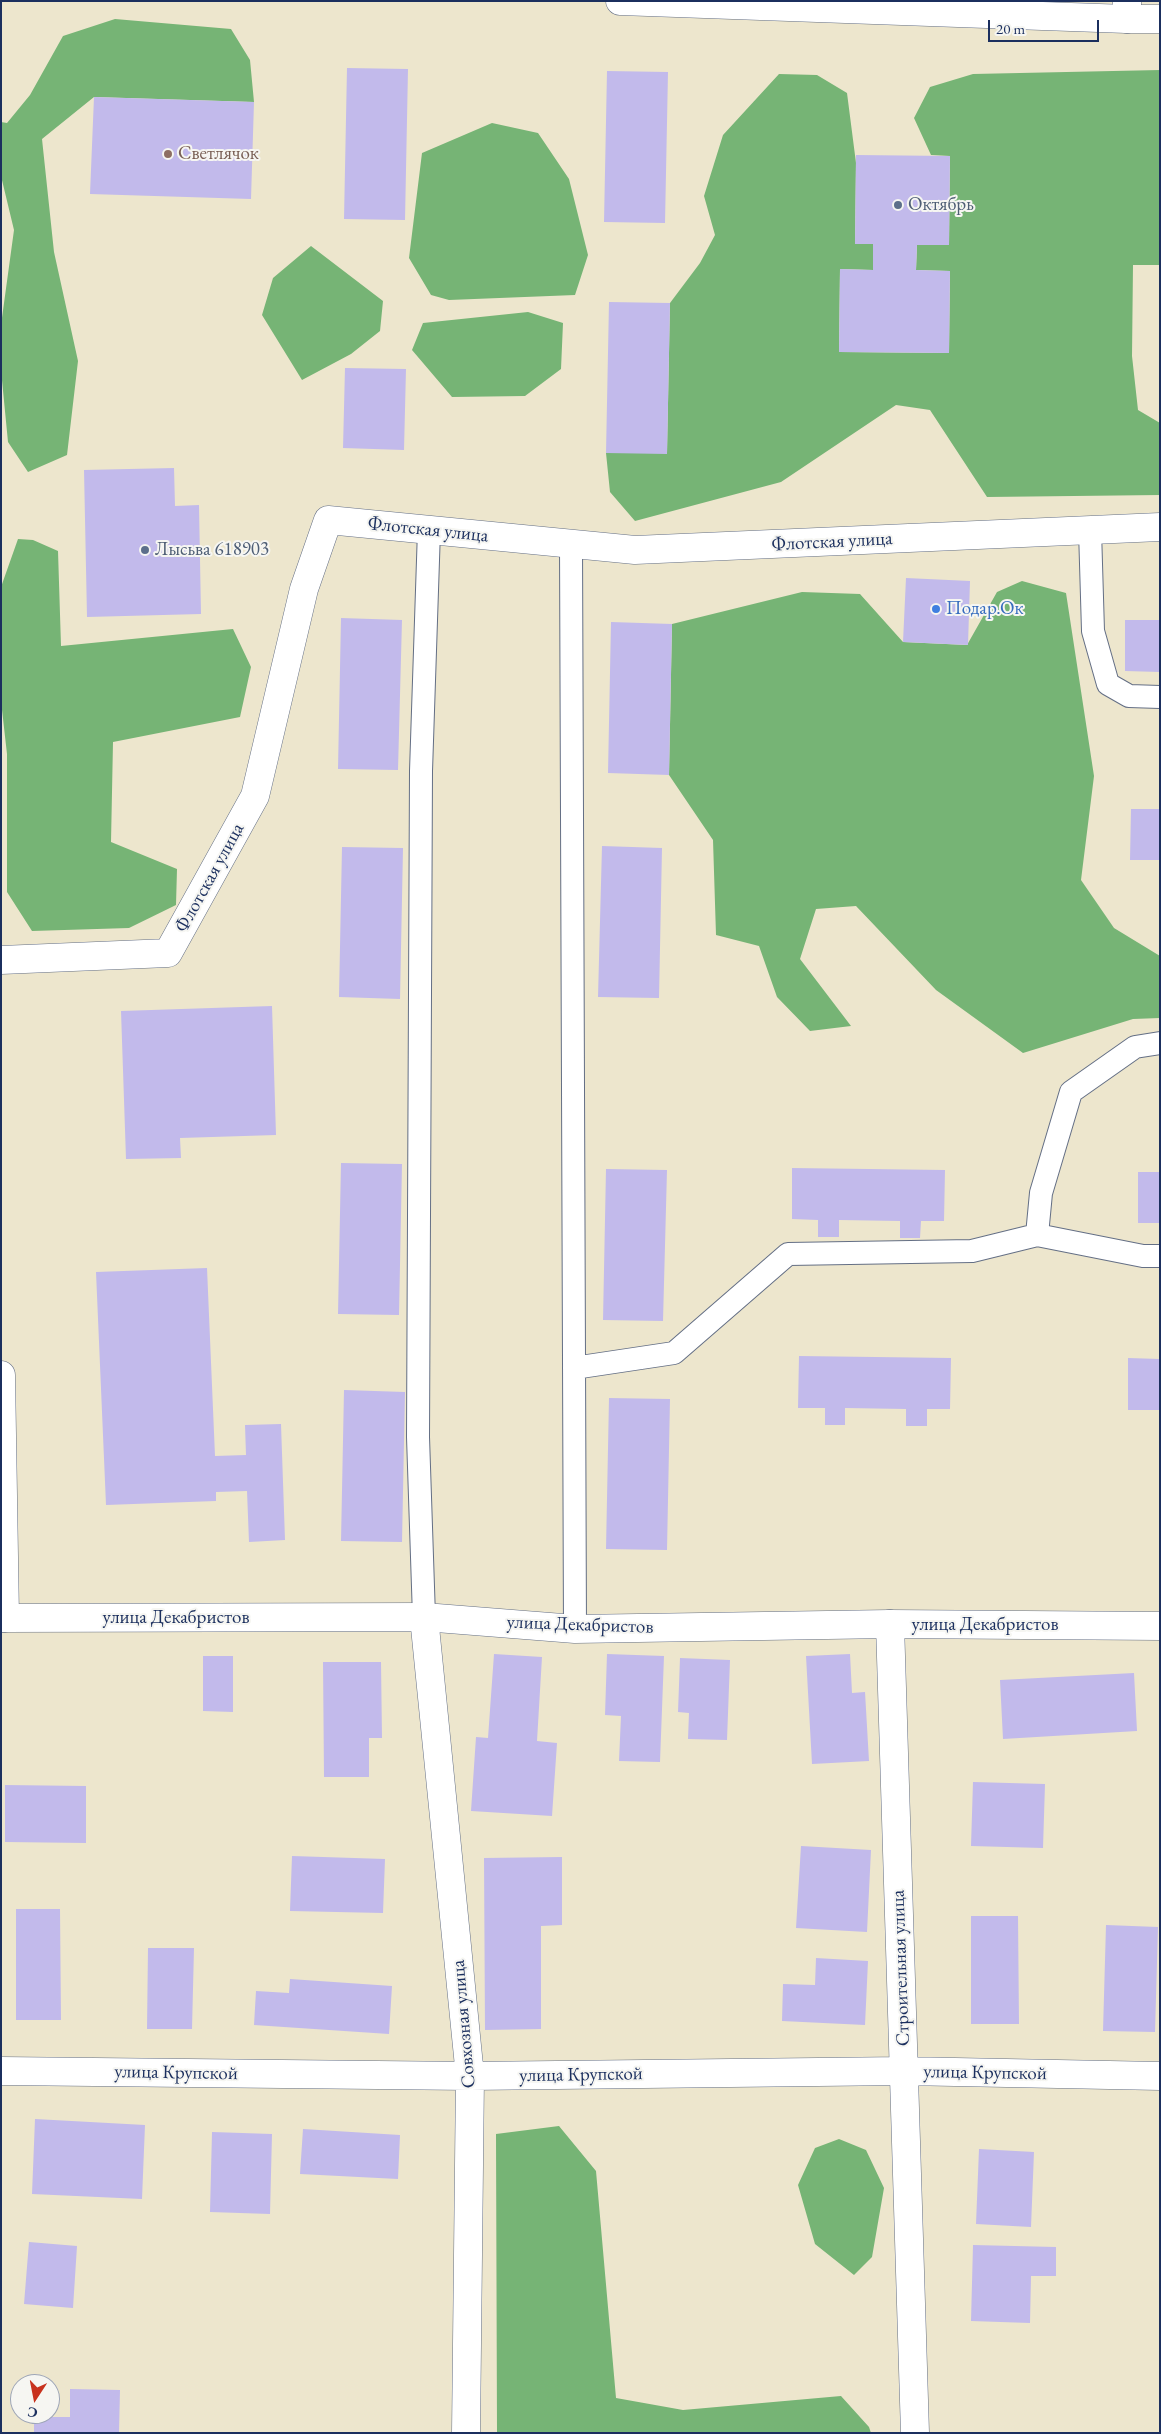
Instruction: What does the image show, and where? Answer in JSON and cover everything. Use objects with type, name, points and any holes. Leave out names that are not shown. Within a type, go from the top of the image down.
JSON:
[{"type":"street","points":[[620,1],[1127,10],[1160,19]]},
{"type":"street","name":"Флотская улица","points":[[1,960],[168,953],[255,796],[304,589],[328,520],[635,550],[1160,527]]},
{"type":"street","points":[[1,1375],[3,1618]]},
{"type":"street","name":"улица Декабристов","points":[[3,1618],[424,1617],[575,1629],[890,1624],[1160,1626]]},
{"type":"street","name":"Совхозная улица","points":[[424,1617],[470,2076],[466,2433]]},
{"type":"street","name":"Строительная улица","points":[[890,1624],[915,2433]]},
{"type":"street","name":"улица Крупской","points":[[1,2071],[470,2076],[904,2071],[1160,2076]]},
{"type":"lane","points":[[424,1617],[418,1417],[421,781],[429,530]]},
{"type":"lane","points":[[1090,530],[1092,631],[1108,684],[1129,696],[1160,697]]},
{"type":"lane","points":[[571,544],[575,1629]]},
{"type":"lane","points":[[1037,1235],[1041,1193],[1072,1092],[1135,1047],[1160,1043]]},
{"type":"lane","points":[[574,1368],[674,1353],[788,1254],[972,1251],[1037,1235],[1143,1256],[1160,1256]]},
{"type":"green space","points":[[115,19],[231,29],[250,60],[254,102],[94,97],[42,139],[54,252],[78,361],[67,455],[28,472],[8,442],[1,370],[1,325],[14,230],[1,176],[1,122],[7,123],[30,95],[63,36]]},
{"type":"green space","points":[[1160,70],[1160,265],[1133,265],[1132,356],[1138,410],[1160,423],[1160,495],[987,497],[930,410],[896,405],[781,482],[635,521],[610,492],[606,453],[667,453],[670,303],[700,263],[715,235],[704,196],[723,135],[779,74],[817,75],[847,93],[856,163],[855,244],[873,244],[873,270],[840,269],[839,352],[949,353],[950,271],[916,270],[917,245],[949,245],[950,156],[931,155],[914,118],[930,87],[973,74]]},
{"type":"green space","points":[[492,123],[538,133],[569,179],[588,255],[575,295],[449,300],[431,295],[409,258],[422,153]]},
{"type":"green space","points":[[311,246],[383,301],[380,331],[351,354],[302,380],[262,315],[273,278]]},
{"type":"green space","points":[[528,312],[563,323],[561,369],[525,396],[452,397],[412,350],[423,323]]},
{"type":"green space","points":[[18,539],[33,540],[58,551],[61,646],[233,629],[251,667],[240,717],[113,742],[111,842],[177,869],[176,905],[129,928],[32,931],[7,892],[7,754],[1,701],[1,587]]},
{"type":"green space","points":[[1022,581],[1066,593],[1094,776],[1081,880],[1114,928],[1160,956],[1160,1018],[1133,1019],[1023,1053],[936,990],[856,906],[816,909],[800,959],[851,1026],[810,1031],[777,997],[759,946],[716,935],[713,840],[669,775],[672,624],[802,592],[860,594],[903,642],[967,645],[997,592]]},
{"type":"green space","points":[[559,2126],[596,2171],[616,2398],[683,2410],[841,2396],[869,2427],[871,2433],[497,2433],[496,2134]]},
{"type":"green space","points":[[839,2139],[866,2150],[884,2188],[872,2257],[854,2275],[815,2244],[798,2185],[815,2148]]},
{"type":"building","points":[[347,68],[408,69],[405,220],[344,219]]},
{"type":"building","points":[[607,71],[668,72],[665,223],[604,222]]},
{"type":"building","points":[[94,97],[254,102],[251,199],[90,194]]},
{"type":"building","points":[[856,155],[950,156],[949,245],[917,245],[916,270],[950,271],[949,353],[839,352],[840,269],[873,270],[873,244],[855,244]]},
{"type":"building","points":[[609,302],[670,303],[667,454],[606,453]]},
{"type":"building","points":[[345,368],[406,369],[404,450],[343,448]]},
{"type":"building","points":[[174,468],[175,506],[199,505],[201,614],[87,617],[84,470]]},
{"type":"building","points":[[906,578],[970,581],[968,645],[903,642]]},
{"type":"building","points":[[341,618],[402,620],[398,770],[338,769]]},
{"type":"building","points":[[1125,620],[1160,620],[1160,672],[1125,671]]},
{"type":"building","points":[[611,622],[672,624],[669,775],[608,773]]},
{"type":"building","points":[[1131,809],[1160,809],[1160,860],[1130,860]]},
{"type":"building","points":[[602,846],[662,848],[659,998],[598,997]]},
{"type":"building","points":[[342,847],[403,848],[400,999],[339,997]]},
{"type":"building","points":[[272,1006],[276,1135],[180,1138],[181,1158],[126,1159],[121,1011]]},
{"type":"building","points":[[341,1163],[402,1164],[399,1315],[338,1314]]},
{"type":"building","points":[[792,1168],[945,1170],[944,1221],[921,1221],[920,1238],[900,1238],[900,1221],[839,1220],[839,1237],[818,1237],[818,1220],[792,1219]]},
{"type":"building","points":[[606,1169],[667,1170],[663,1321],[603,1320]]},
{"type":"building","points":[[1138,1172],[1160,1172],[1160,1223],[1138,1223]]},
{"type":"building","points":[[207,1268],[215,1456],[246,1455],[245,1425],[281,1424],[285,1540],[249,1542],[247,1491],[216,1492],[216,1501],[106,1505],[96,1272]]},
{"type":"building","points":[[799,1356],[951,1358],[950,1409],[927,1409],[927,1426],[906,1426],[906,1409],[845,1408],[845,1425],[825,1425],[825,1408],[798,1408]]},
{"type":"building","points":[[1128,1358],[1160,1359],[1160,1410],[1128,1410]]},
{"type":"building","points":[[344,1390],[405,1392],[402,1542],[341,1541]]},
{"type":"building","points":[[609,1398],[670,1399],[667,1550],[606,1549]]},
{"type":"building","points":[[494,1654],[542,1657],[537,1741],[557,1743],[552,1816],[471,1811],[476,1737],[488,1738]]},
{"type":"building","points":[[607,1654],[664,1656],[660,1762],[619,1761],[621,1716],[605,1715]]},
{"type":"building","points":[[850,1654],[852,1693],[865,1692],[869,1761],[812,1764],[806,1656]]},
{"type":"building","points":[[203,1656],[233,1656],[233,1712],[203,1711]]},
{"type":"building","points":[[680,1658],[730,1660],[727,1740],[688,1739],[689,1713],[678,1712]]},
{"type":"building","points":[[323,1662],[381,1662],[382,1738],[369,1738],[369,1777],[324,1777]]},
{"type":"building","points":[[1134,1673],[1137,1731],[1003,1739],[1000,1680]]},
{"type":"building","points":[[973,1782],[1045,1784],[1043,1848],[971,1846]]},
{"type":"building","points":[[5,1785],[86,1786],[86,1843],[5,1842]]},
{"type":"building","points":[[801,1846],[871,1850],[867,1932],[796,1928]]},
{"type":"building","points":[[292,1856],[385,1859],[383,1913],[290,1911]]},
{"type":"building","points":[[562,1857],[562,1925],[541,1926],[541,2029],[485,2030],[484,1858]]},
{"type":"building","points":[[16,1909],[60,1909],[61,2020],[16,2020]]},
{"type":"building","points":[[971,1916],[1018,1916],[1019,2024],[971,2024]]},
{"type":"building","points":[[1106,1925],[1158,1927],[1155,2032],[1103,2031]]},
{"type":"building","points":[[148,1948],[194,1948],[192,2029],[147,2029]]},
{"type":"building","points":[[816,1958],[868,1961],[865,2025],[782,2021],[783,1984],[815,1985]]},
{"type":"building","points":[[290,1979],[392,1986],[389,2034],[254,2025],[256,1991],[289,1993]]},
{"type":"building","points":[[35,2119],[145,2125],[142,2199],[32,2194]]},
{"type":"building","points":[[303,2129],[400,2135],[398,2179],[300,2174]]},
{"type":"building","points":[[212,2132],[272,2134],[270,2214],[210,2212]]},
{"type":"building","points":[[979,2149],[1034,2152],[1031,2227],[976,2224]]},
{"type":"building","points":[[29,2242],[77,2246],[73,2308],[24,2304]]},
{"type":"building","points":[[973,2245],[1056,2247],[1056,2276],[1031,2276],[1030,2323],[971,2321]]},
{"type":"building","points":[[70,2389],[120,2390],[119,2433],[34,2433],[34,2424],[60,2424],[60,2417],[70,2417]]},
{"type":"place","name":"Светлячок","points":[[168,154]]},
{"type":"place","name":"Октябрь","points":[[898,205]]},
{"type":"place","name":"Лысьва 618903","points":[[145,550]]},
{"type":"place","name":"Подар.Ок","points":[[936,609]]}]
